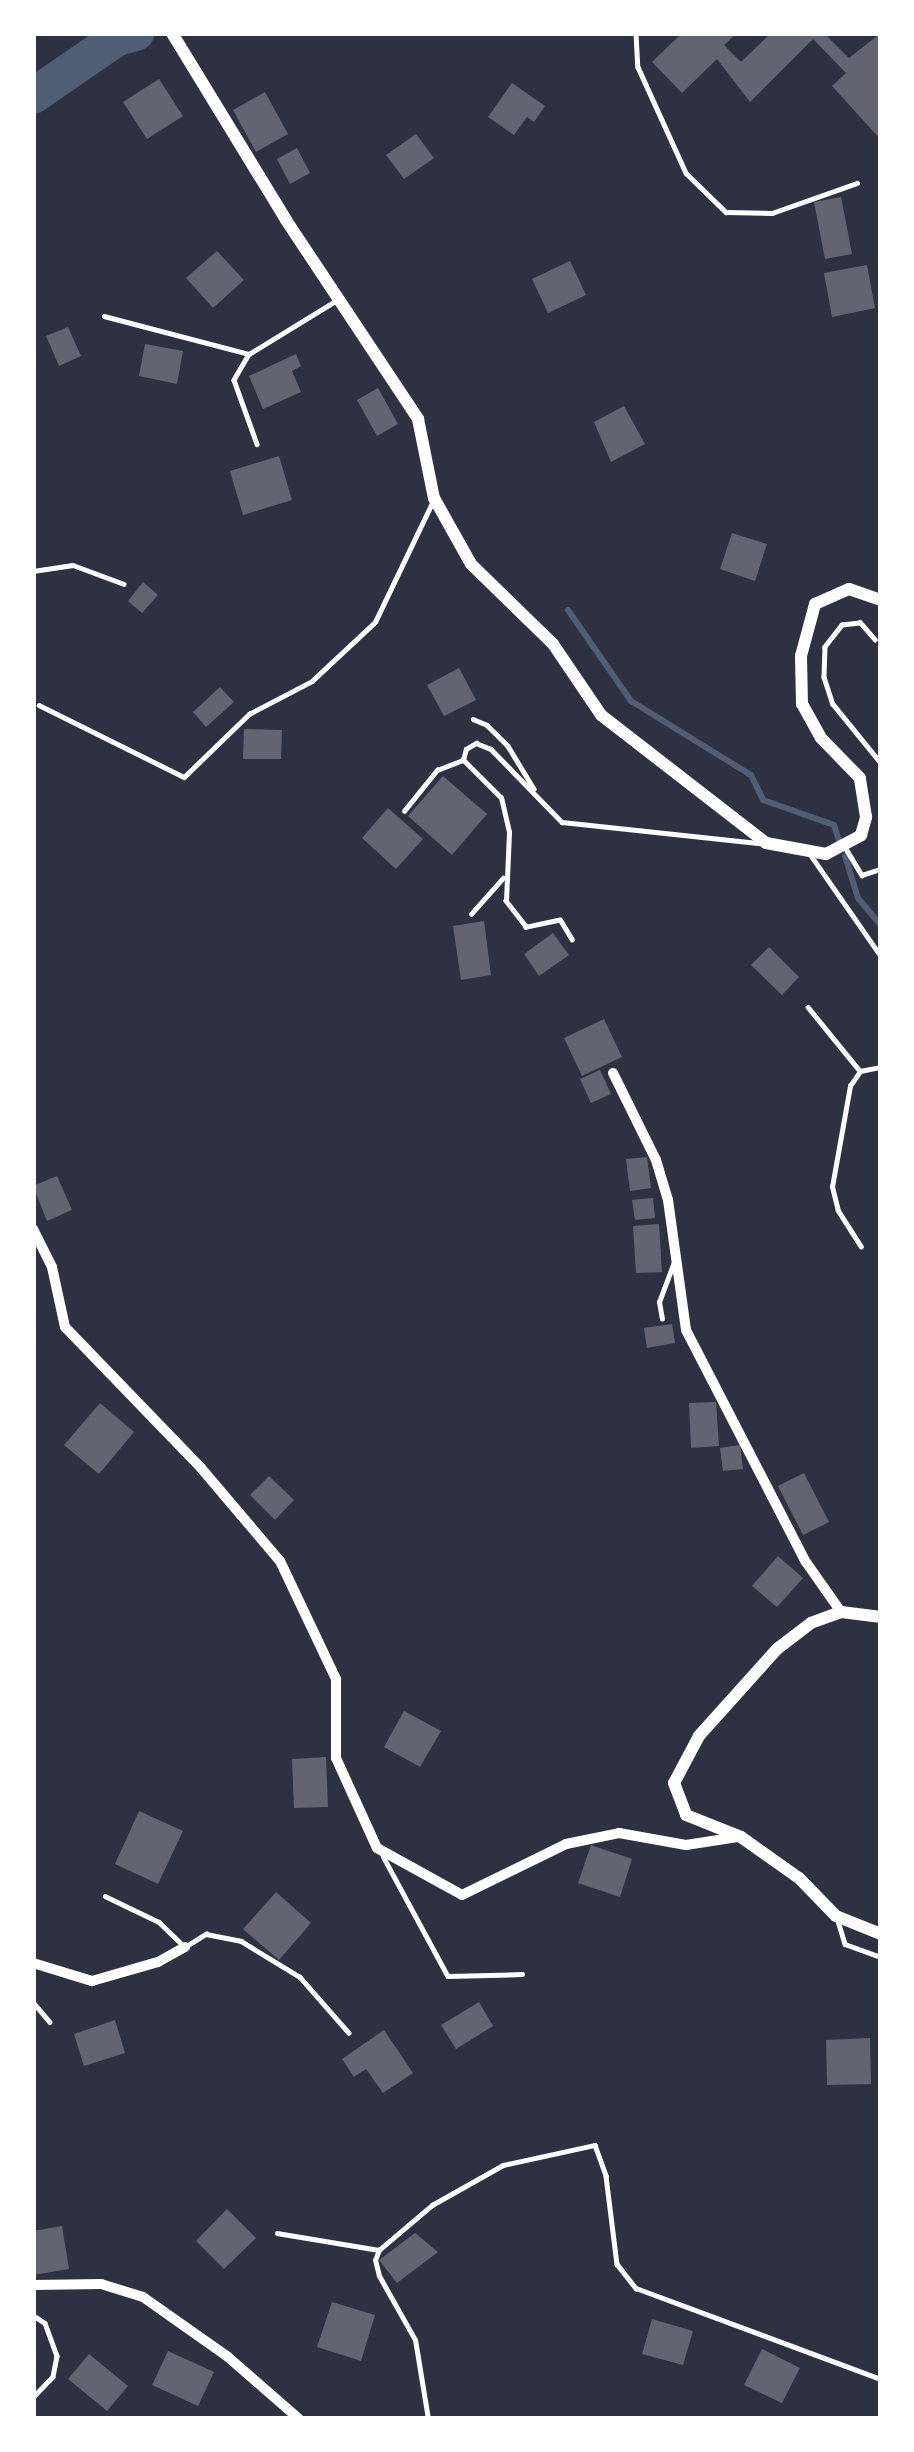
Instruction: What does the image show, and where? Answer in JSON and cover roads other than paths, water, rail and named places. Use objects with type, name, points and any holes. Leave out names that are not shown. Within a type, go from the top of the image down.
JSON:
[{"type":"street","points":[[176,38],[418,419],[434,498],[471,564],[553,644],[601,715],[766,843],[810,854],[845,847],[861,835],[866,817],[860,778],[821,738],[802,704],[801,656],[814,604],[849,589],[881,600]]},
{"type":"street","points":[[613,1073],[656,1160],[686,1330],[806,1562],[841,1612]]},
{"type":"street","points":[[33,1229],[52,1267],[65,1327],[200,1468],[280,1561],[336,1679],[336,1758],[376,1848],[462,1894],[566,1844],[619,1833],[686,1845],[741,1837]]},
{"type":"street","points":[[881,1617],[841,1612],[811,1623],[777,1648],[699,1736],[674,1783],[686,1815],[741,1837],[799,1879],[836,1916],[881,1934]]},
{"type":"street","points":[[33,1963],[92,1981],[158,1962],[184,1947]]},
{"type":"street","points":[[33,2285],[101,2284],[143,2297],[228,2357],[299,2419]]},
{"type":"lane","points":[[636,33],[638,67],[686,173],[726,212],[772,213],[857,183]]},
{"type":"lane","points":[[257,444],[233,380],[249,354],[339,299]]},
{"type":"lane","points":[[104,316],[249,354]]},
{"type":"lane","points":[[39,705],[184,777],[249,714],[312,681],[375,622],[434,498]]},
{"type":"lane","points":[[33,572],[74,565],[124,584]]},
{"type":"lane","points":[[875,640],[860,622],[842,625],[825,646],[824,677],[832,704],[881,763]]},
{"type":"lane","points":[[472,719],[487,725],[508,746],[540,799]]},
{"type":"lane","points":[[572,940],[560,920],[526,927],[514,918],[504,878],[509,832],[501,798],[490,781],[470,771],[463,760],[466,749],[476,743],[491,749],[562,822],[766,843]]},
{"type":"lane","points":[[404,811],[437,770],[463,760]]},
{"type":"lane","points":[[845,847],[862,875],[881,869]]},
{"type":"lane","points":[[810,854],[881,956]]},
{"type":"lane","points":[[471,914],[504,878]]},
{"type":"lane","points":[[808,1007],[860,1071]]},
{"type":"lane","points":[[861,1246],[838,1211],[832,1186],[850,1086],[860,1071],[881,1066]]},
{"type":"lane","points":[[662,1319],[659,1302],[676,1258]]},
{"type":"lane","points":[[376,1848],[401,1882],[448,1976],[522,1973]]},
{"type":"lane","points":[[105,1896],[159,1922],[184,1947],[206,1934],[242,1941],[300,1977],[350,2033]]},
{"type":"lane","points":[[836,1916],[845,1944],[881,1958]]},
{"type":"lane","points":[[33,2002],[50,2022]]},
{"type":"lane","points":[[428,2419],[415,2340],[379,2276],[375,2260],[379,2250],[432,2206],[503,2165],[595,2145],[606,2176],[617,2264],[636,2288],[881,2379]]},
{"type":"lane","points":[[277,2233],[379,2250]]},
{"type":"lane","points":[[33,2314],[46,2323],[57,2356],[53,2377],[33,2398]]},
{"type":"waterway","points":[[33,96],[117,38],[136,33]]},
{"type":"waterway","points":[[568,610],[631,701],[751,775],[763,800],[834,825],[840,843]]},
{"type":"waterway","points":[[845,856],[858,898],[881,925]]}]
